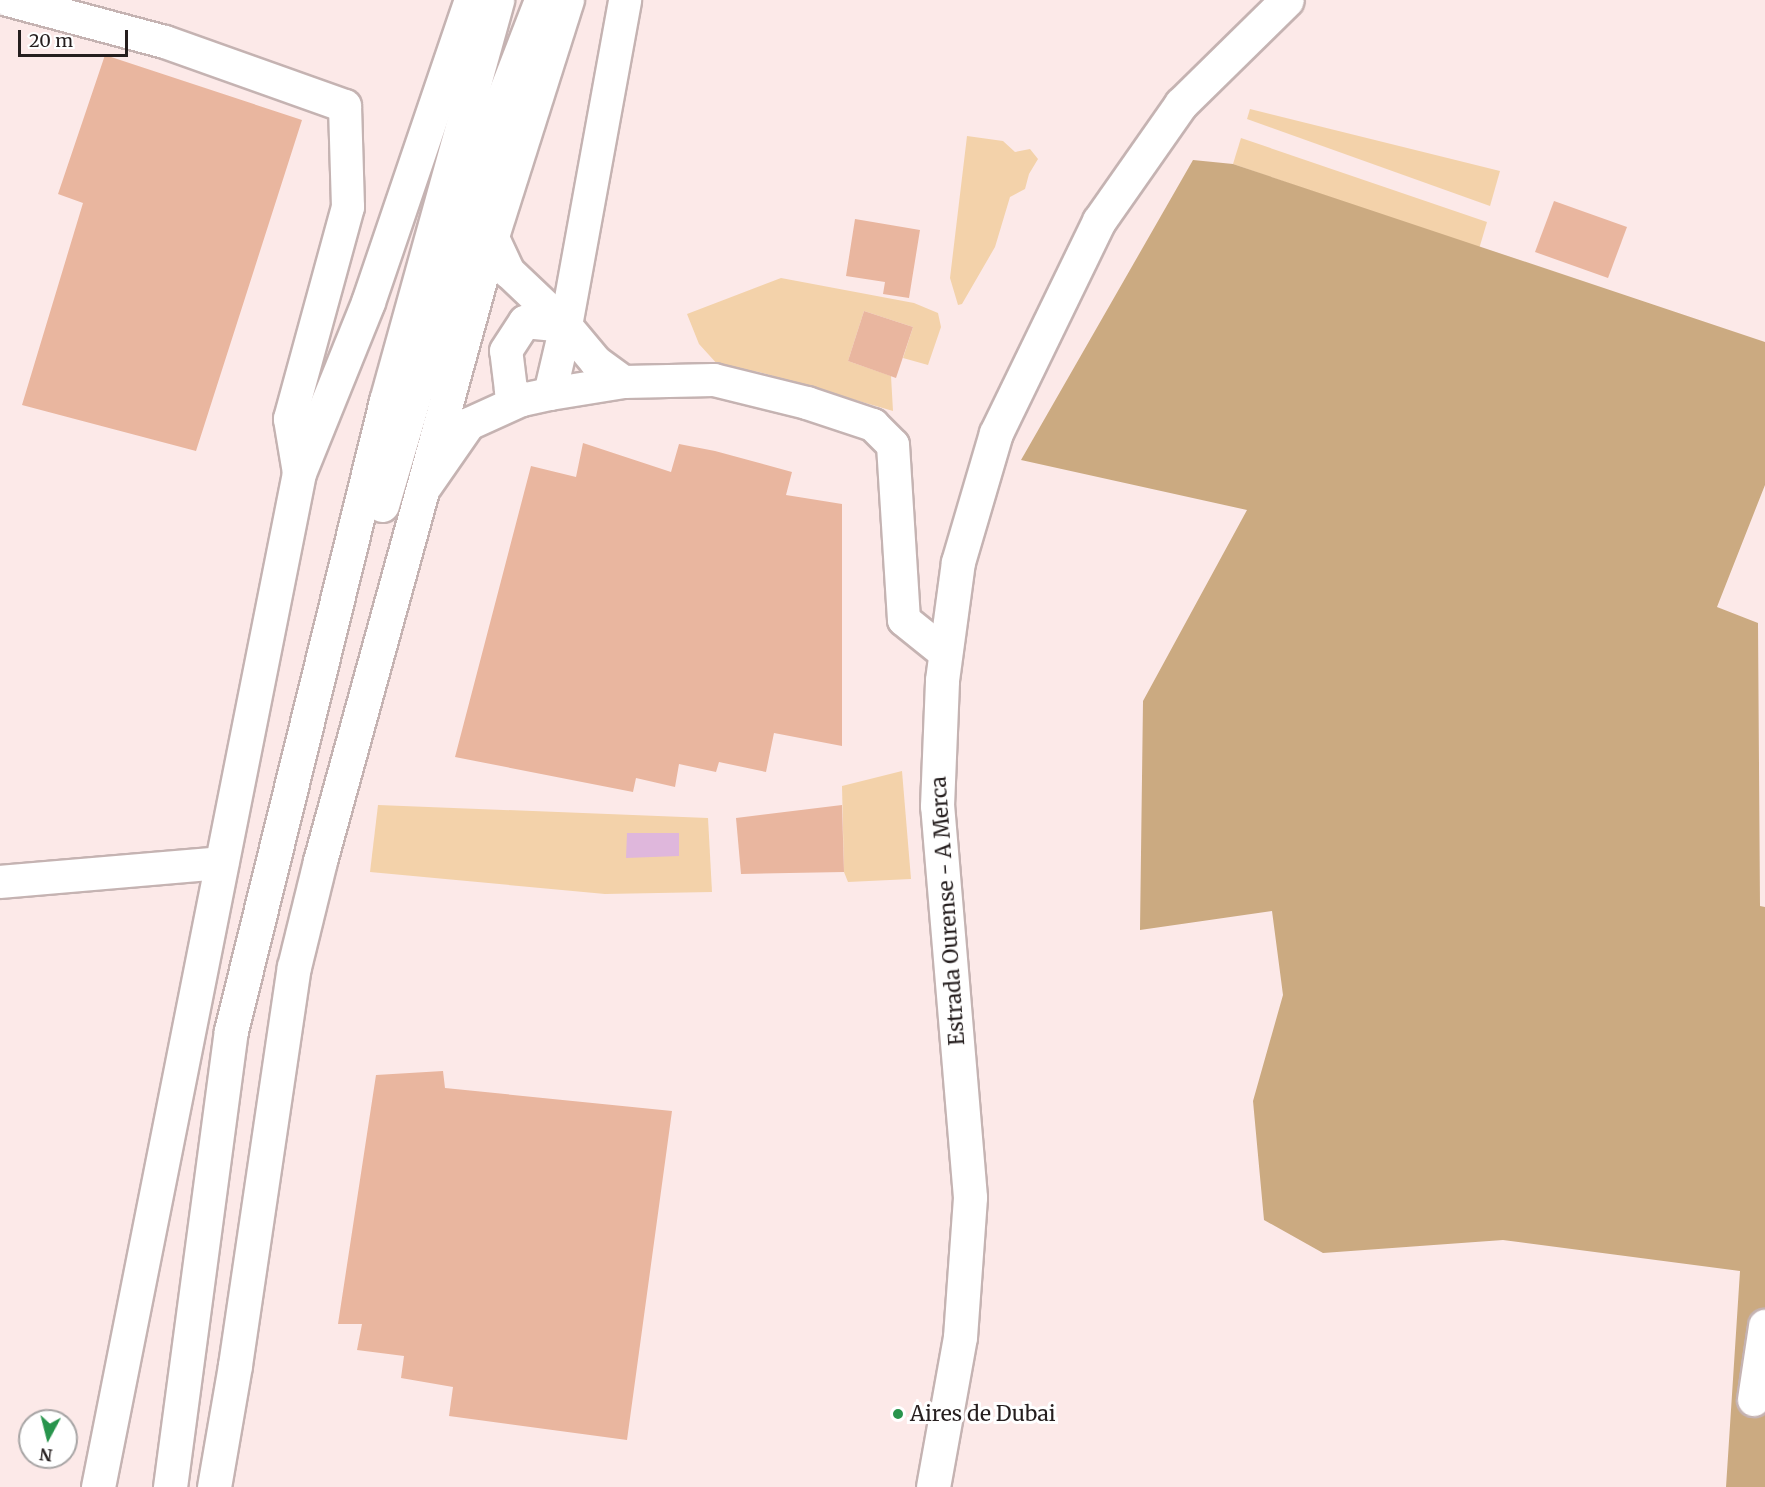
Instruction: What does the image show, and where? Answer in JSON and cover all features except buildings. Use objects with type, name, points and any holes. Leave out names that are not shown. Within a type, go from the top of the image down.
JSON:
[{"type":"main road","points":[[98,1487],[299,473],[368,303],[471,0]]},
{"type":"main road","points":[[170,1487],[231,1030],[386,400],[497,0]]},
{"type":"main road","points":[[293,784],[380,513],[498,111],[542,0]]},
{"type":"main road","points":[[214,1487],[235,1365],[294,968],[320,861],[492,236],[567,0]]},
{"type":"main road","name":"Estrada Ourense - A Merca","points":[[933,1487],[960,1337],[970,1197],[937,806],[945,653],[958,562],[996,433],[1099,221],[1181,104],[1287,0]]},
{"type":"street","points":[[8,0],[165,42],[345,106],[348,207],[290,419],[299,473]]},
{"type":"street","points":[[536,397],[566,326],[625,0]]},
{"type":"street","points":[[492,236],[509,272],[566,326],[596,362],[624,382]]},
{"type":"street","points":[[536,397],[511,390],[506,351],[525,322],[566,326]]},
{"type":"street","points":[[423,489],[469,424],[536,397],[624,382],[714,380],[807,403],[873,425],[893,445],[904,620],[945,653]]},
{"type":"street","points":[[0,882],[222,863]]},
{"type":"street","points":[[1754,1400],[1765,1326]]},
{"type":"shaded area","points":[[1250,109],[1500,171],[1490,206],[1247,119]]},
{"type":"shaded area","points":[[967,136],[1003,141],[1015,152],[1030,149],[1038,159],[1029,174],[1025,189],[1010,197],[995,247],[962,304],[958,305],[950,278]]},
{"type":"shaded area","points":[[1241,138],[1487,222],[1479,249],[1233,164]]},
{"type":"shaded area","points":[[1193,160],[1233,164],[1765,342],[1765,485],[1717,607],[1758,623],[1760,906],[1765,907],[1765,1487],[1726,1487],[1740,1271],[1503,1240],[1323,1253],[1264,1220],[1253,1101],[1283,995],[1272,911],[1140,930],[1143,701],[1247,510],[1021,460]]},
{"type":"shaded area","points":[[781,278],[914,303],[938,313],[941,327],[928,365],[903,358],[913,327],[864,311],[848,361],[891,376],[893,411],[759,372],[719,366],[699,344],[687,314]]},
{"type":"shaded area","points":[[902,771],[911,879],[848,882],[844,872],[842,786]]},
{"type":"shaded area","points":[[378,805],[708,818],[712,892],[605,894],[370,872]]},
{"type":"shaded area","points":[[627,833],[679,833],[679,856],[626,858]]},
{"type":"place","name":"Aires de Dubai","points":[[898,1414]]}]
